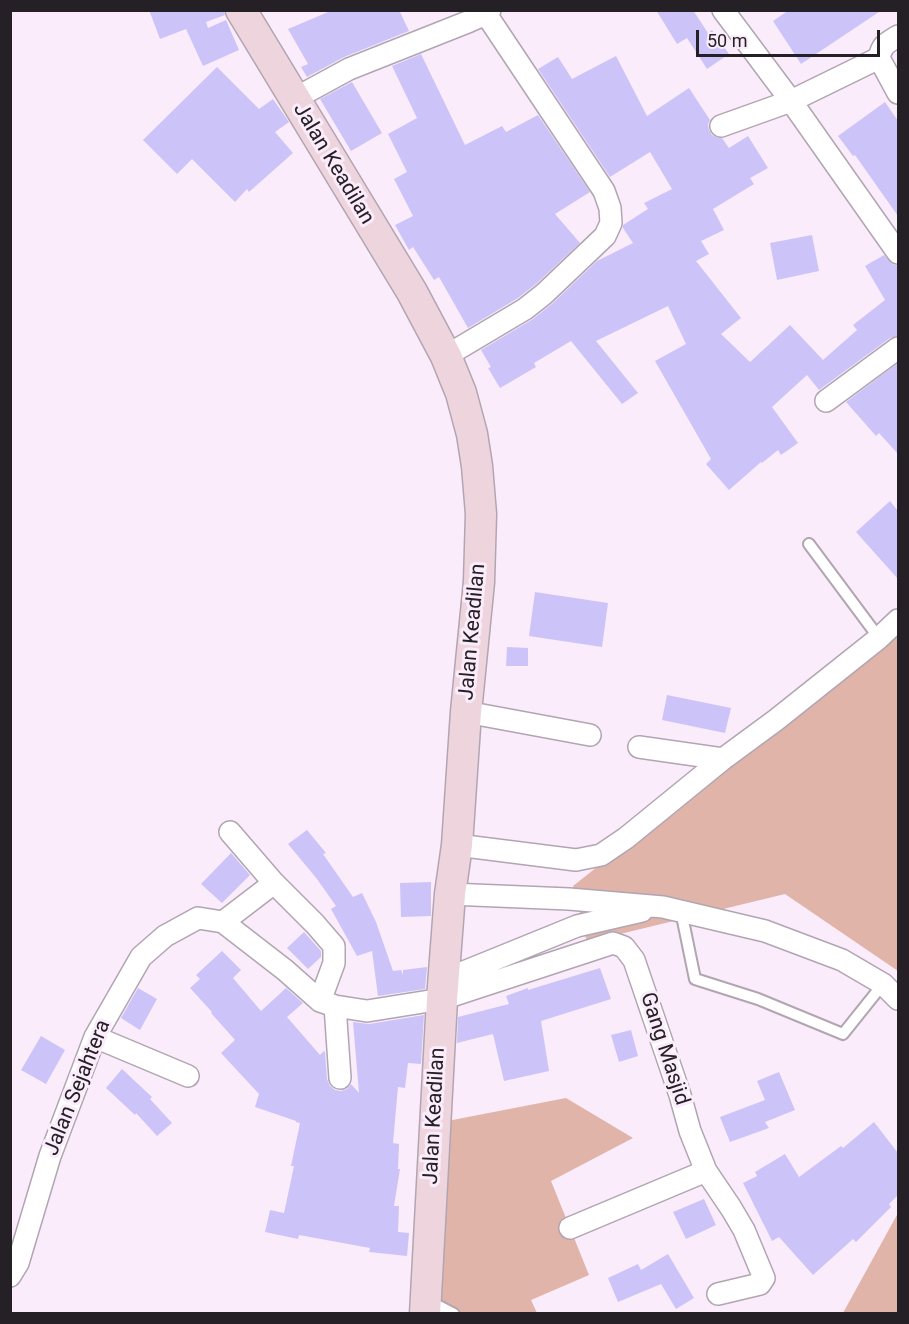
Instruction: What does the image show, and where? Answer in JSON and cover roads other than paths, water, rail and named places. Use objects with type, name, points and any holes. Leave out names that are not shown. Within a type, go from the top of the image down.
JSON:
[{"type":"main road","name":"Jalan Keadilan","points":[[240,10],[412,292],[446,356],[461,393],[472,434],[477,466],[481,514],[479,582],[466,712],[458,845],[450,894],[425,1306]]},
{"type":"street","points":[[723,10],[791,100],[898,253]]},
{"type":"street","points":[[294,99],[349,69],[478,14],[604,191],[610,208],[611,223],[605,236],[525,309],[446,356]]},
{"type":"street","points":[[898,36],[885,44],[879,58],[898,93]]},
{"type":"street","points":[[721,126],[791,100],[879,58]]},
{"type":"street","points":[[826,401],[898,348]]},
{"type":"street","points":[[458,845],[576,860],[601,855],[626,838],[723,759],[776,720],[879,638],[898,620]]},
{"type":"street","points":[[466,712],[590,735]]},
{"type":"street","points":[[639,747],[723,759]]},
{"type":"street","points":[[230,832],[274,883],[334,946],[328,1004],[340,1078]]},
{"type":"street","points":[[274,883],[223,922],[328,1004],[368,1011],[443,989],[577,926],[672,909]]},
{"type":"street","points":[[450,894],[569,899],[672,909],[765,931],[842,960],[891,992]]},
{"type":"street","name":"Jalan Sejahtera","points":[[10,1276],[18,1263],[50,1156],[95,1037],[141,957],[165,936],[198,918],[223,922]]},
{"type":"street","name":"Gang Masjid","points":[[443,989],[613,943],[624,947],[634,960],[690,1131],[706,1171],[744,1230],[764,1278],[760,1284],[718,1294]]},
{"type":"street","points":[[95,1037],[188,1076]]},
{"type":"street","points":[[570,1228],[706,1171]]},
{"type":"lane","points":[[809,544],[879,638]]},
{"type":"lane","points":[[672,909],[695,979],[758,999],[843,1034],[891,992]]},
{"type":"lane","points":[[425,1306],[454,1314]]}]
